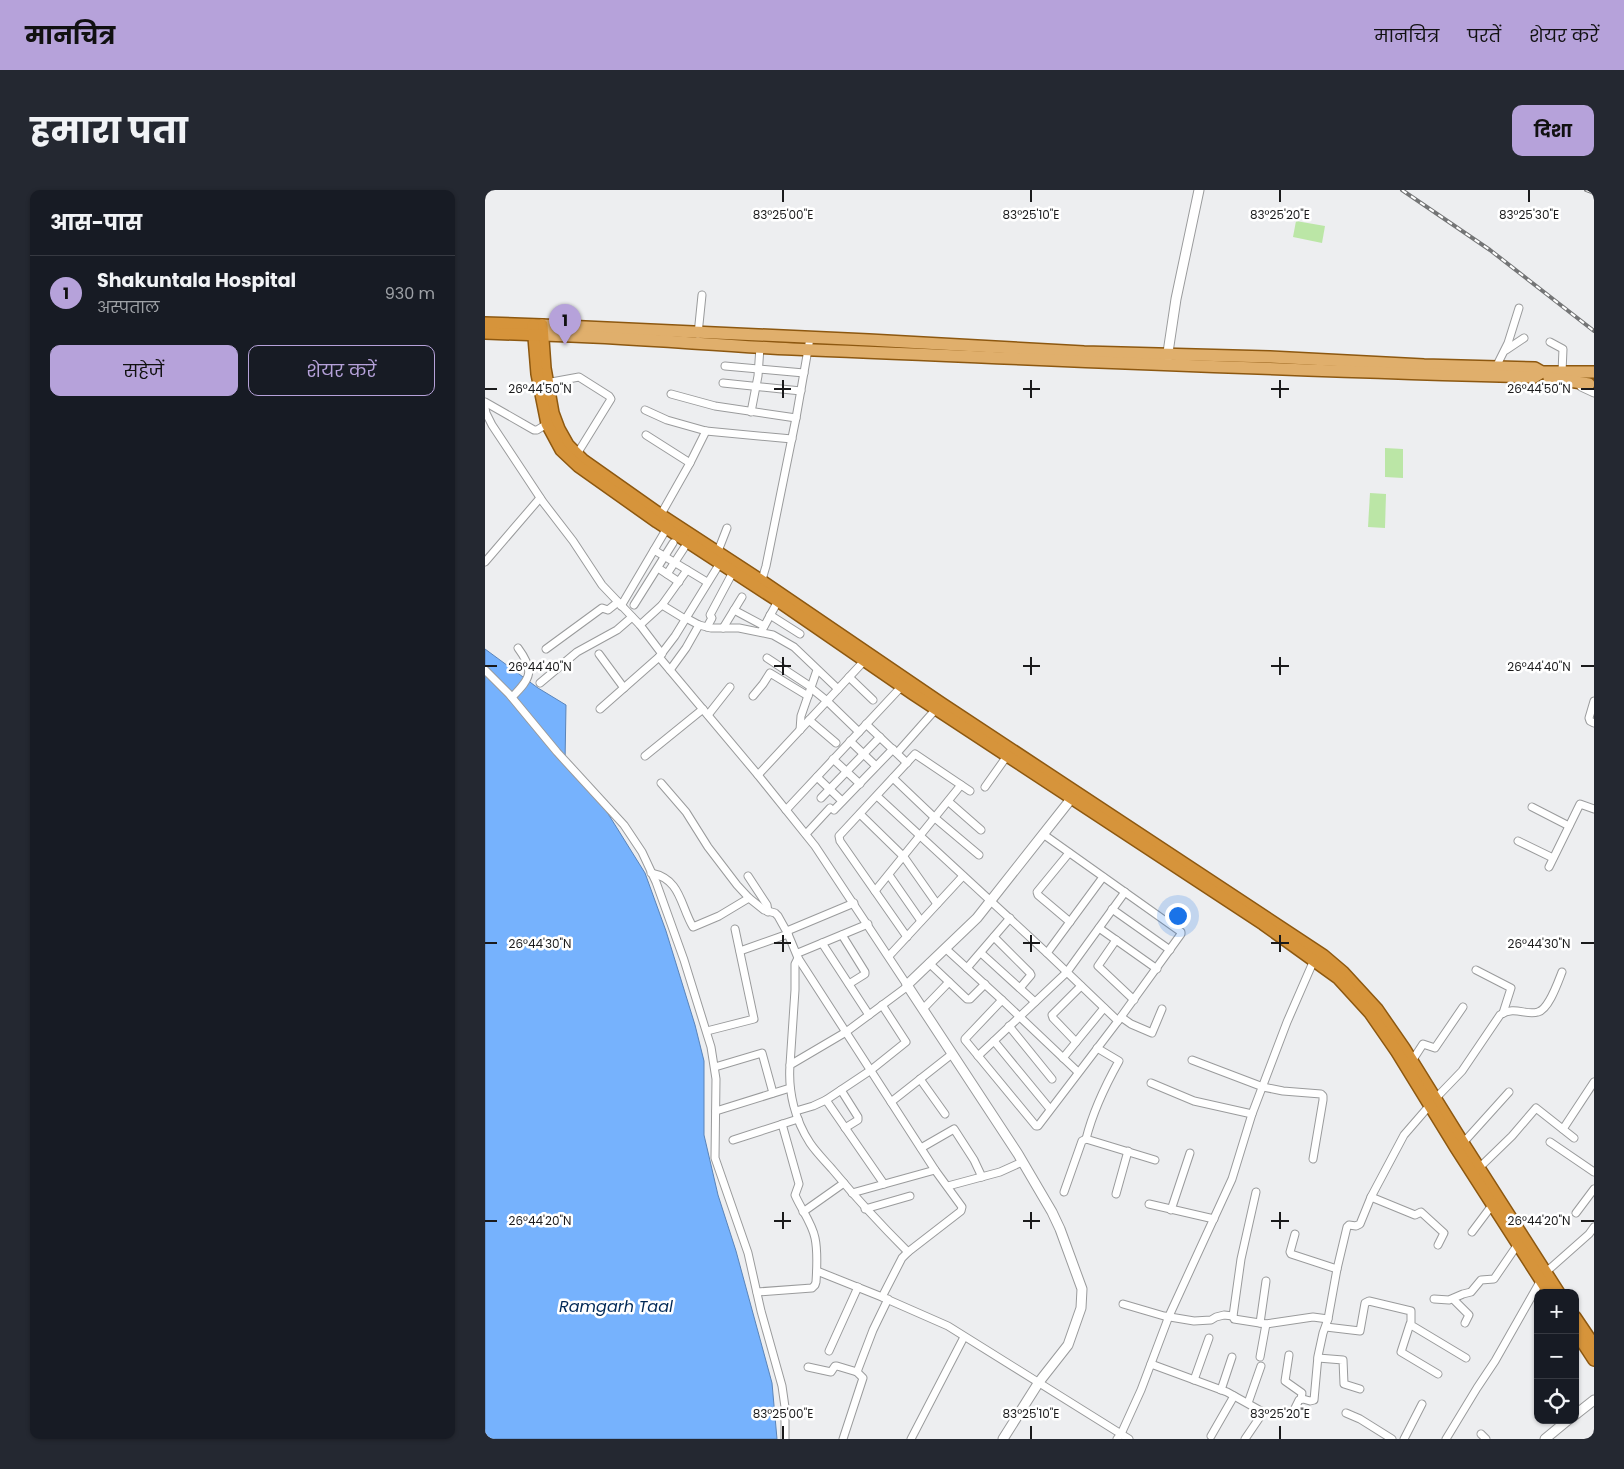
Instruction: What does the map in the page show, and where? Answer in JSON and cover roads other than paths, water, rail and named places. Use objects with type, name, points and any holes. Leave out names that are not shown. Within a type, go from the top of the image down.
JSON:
[{"type":"highway","points":[[485,323],[538,330]]},
{"type":"highway","points":[[485,333],[538,330]]},
{"type":"highway","points":[[538,330],[550,404],[559,429],[568,445],[662,521]]},
{"type":"highway","points":[[538,330],[537,374],[547,424],[561,450],[571,460],[603,485],[719,557],[941,703],[1323,955],[1343,972],[1377,1009],[1411,1061],[1433,1102],[1518,1244],[1555,1289]]},
{"type":"highway","points":[[719,557],[733,572],[760,584],[778,601],[902,686],[1263,924],[1338,978],[1364,1006],[1463,1143],[1543,1276],[1548,1289]]},
{"type":"highway","points":[[1579,1323],[1594,1345]]},
{"type":"highway","points":[[1577,1334],[1594,1360]]},
{"type":"main road","points":[[538,330],[1167,360],[1333,372],[1594,372]]},
{"type":"main road","points":[[697,338],[760,347],[809,344]]},
{"type":"main road","points":[[1167,360],[1270,357],[1496,367],[1538,372]]},
{"type":"main road","points":[[1563,372],[1592,388]]},
{"type":"street","points":[[1167,360],[1176,299],[1189,230],[1199,190]]},
{"type":"street","points":[[697,338],[702,295]]},
{"type":"street","points":[[1496,367],[1509,343],[1519,308]]},
{"type":"street","points":[[1504,352],[1523,338]]},
{"type":"street","points":[[1549,342],[1563,349],[1563,372]]},
{"type":"street","points":[[760,584],[792,439],[809,344]]},
{"type":"street","points":[[751,412],[759,370],[760,347]]},
{"type":"street","points":[[725,366],[804,373]]},
{"type":"street","points":[[546,383],[579,377],[611,399],[577,454]]},
{"type":"street","points":[[723,383],[801,391]]},
{"type":"street","points":[[671,394],[715,406],[796,418]]},
{"type":"street","points":[[485,402],[534,430],[547,424]]},
{"type":"street","points":[[485,408],[486,418],[602,585],[640,625],[670,670],[806,834],[889,956],[1022,1162],[1052,1212],[1082,1289],[1081,1308],[1068,1345],[1039,1382],[1003,1439]]},
{"type":"street","points":[[645,410],[667,420],[706,431],[792,439]]},
{"type":"street","points":[[546,649],[603,608],[608,610],[620,604],[654,550],[662,521],[706,431]]},
{"type":"street","points":[[646,435],[690,463]]},
{"type":"street","points":[[485,562],[540,498]]},
{"type":"street","points":[[600,709],[660,655],[675,636],[707,582],[719,557],[727,528]]},
{"type":"street","points":[[634,605],[673,543]]},
{"type":"street","points":[[667,574],[684,548]]},
{"type":"street","points":[[654,550],[707,582]]},
{"type":"street","points":[[658,568],[679,582]]},
{"type":"street","points":[[640,625],[662,605],[687,570]]},
{"type":"street","points":[[641,572],[651,578]]},
{"type":"street","points":[[670,670],[703,626],[712,618],[710,615],[733,572]]},
{"type":"street","points":[[723,628],[742,596]]},
{"type":"street","points":[[762,629],[778,601]]},
{"type":"street","points":[[662,605],[703,626],[762,629]]},
{"type":"street","points":[[734,610],[770,634],[794,647],[838,689]]},
{"type":"street","points":[[770,615],[801,634]]},
{"type":"street","points":[[540,683],[577,652],[617,630],[632,617]]},
{"type":"street","points":[[512,697],[525,684],[529,672],[527,662],[518,648]]},
{"type":"street","points":[[599,654],[624,688]]},
{"type":"street","points":[[767,658],[811,688],[859,732]]},
{"type":"street","points":[[758,775],[865,660]]},
{"type":"street","points":[[485,670],[512,697],[553,747],[624,824],[643,852],[668,914],[704,1020],[715,1067],[715,1158],[748,1253],[761,1311],[782,1386],[785,1407],[785,1439]]},
{"type":"street","points":[[800,730],[801,716],[817,670]]},
{"type":"street","points":[[753,696],[769,673],[808,696]]},
{"type":"street","points":[[849,677],[873,700]]},
{"type":"street","points":[[786,810],[902,686]]},
{"type":"street","points":[[645,756],[705,712],[730,687]]},
{"type":"street","points":[[1594,701],[1589,718],[1590,722],[1594,723]]},
{"type":"street","points":[[806,834],[860,784],[876,766],[895,751],[936,709]]},
{"type":"street","points":[[809,720],[836,743]]},
{"type":"street","points":[[866,724],[907,763]]},
{"type":"street","points":[[821,798],[880,737]]},
{"type":"street","points":[[850,741],[876,766]]},
{"type":"street","points":[[907,937],[839,839],[839,836],[914,754],[917,754],[970,791]]},
{"type":"street","points":[[985,787],[1007,756]]},
{"type":"street","points":[[833,759],[860,784]]},
{"type":"street","points":[[817,777],[842,801]]},
{"type":"street","points":[[893,778],[935,818],[979,855]]},
{"type":"street","points":[[661,783],[686,812],[708,847],[749,898],[768,912],[775,913],[778,916],[788,932],[798,956],[846,1032],[935,1170],[962,1207],[962,1210],[903,1258],[885,1298],[857,1372]]},
{"type":"street","points":[[875,891],[921,837],[961,785]]},
{"type":"street","points":[[877,796],[991,900],[1104,1008],[1119,1019],[1152,1033],[1162,1010]]},
{"type":"street","points":[[790,1066],[846,1032],[907,985],[977,918],[1071,799]]},
{"type":"street","points":[[949,802],[981,830]]},
{"type":"street","points":[[1549,866],[1581,803],[1594,809]]},
{"type":"street","points":[[1532,807],[1569,826]]},
{"type":"street","points":[[860,814],[904,856],[937,904]]},
{"type":"street","points":[[1002,1000],[965,1040],[1036,1126],[1038,1126],[1181,935],[1181,932],[1043,834]]},
{"type":"street","points":[[1518,842],[1553,858]]},
{"type":"street","points":[[1069,852],[1037,892],[1038,895],[1070,922]]},
{"type":"street","points":[[651,873],[660,875],[670,882],[681,900],[693,927],[719,916],[749,898]]},
{"type":"street","points":[[889,875],[921,921]]},
{"type":"street","points":[[748,876],[767,905],[768,912]]},
{"type":"street","points":[[889,956],[963,876]]},
{"type":"street","points":[[1047,953],[1103,877]]},
{"type":"street","points":[[978,1056],[1067,972],[1125,892]]},
{"type":"street","points":[[740,951],[854,903]]},
{"type":"street","points":[[1112,909],[1170,950]]},
{"type":"street","points":[[967,968],[1010,918]]},
{"type":"street","points":[[868,924],[822,943],[798,956],[795,964],[790,1088],[797,1115],[809,1142],[865,1209],[908,1252]]},
{"type":"street","points":[[1099,928],[1157,969]]},
{"type":"street","points":[[706,1030],[754,1019],[735,929]]},
{"type":"street","points":[[842,935],[865,972],[865,974],[849,984]]},
{"type":"street","points":[[994,938],[1030,973],[1031,975],[1020,988]]},
{"type":"street","points":[[1116,940],[1098,966],[1134,1000]]},
{"type":"street","points":[[822,943],[869,1015]]},
{"type":"street","points":[[945,948],[1078,1072]]},
{"type":"street","points":[[981,953],[1035,1002]]},
{"type":"street","points":[[1119,1437],[1151,1364],[1169,1316],[1232,1179],[1252,1114],[1313,960]]},
{"type":"street","points":[[929,963],[969,1000],[985,984]]},
{"type":"street","points":[[1301,1399],[1310,1402],[1314,1400],[1318,1358],[1347,1227],[1360,1224],[1371,1197],[1404,1135],[1461,1071],[1503,1013],[1511,988],[1476,970]]},
{"type":"street","points":[[1503,1013],[1517,1010],[1536,1012],[1542,1010],[1552,996],[1562,972]]},
{"type":"street","points":[[923,1009],[949,982]]},
{"type":"street","points":[[1076,1042],[1052,1015],[1081,986]]},
{"type":"street","points":[[733,1140],[782,1124],[826,1100],[871,1070],[906,1042],[882,1005]]},
{"type":"street","points":[[1411,1061],[1423,1044],[1435,1048],[1463,1007]]},
{"type":"street","points":[[1063,1058],[1104,1008]]},
{"type":"street","points":[[1009,1026],[1052,1079]]},
{"type":"street","points":[[994,1041],[1051,1109]]},
{"type":"street","points":[[1064,1192],[1082,1141],[1086,1139],[1108,1079],[1119,1061],[1097,1048]]},
{"type":"street","points":[[715,1067],[762,1053],[773,1093]]},
{"type":"street","points":[[891,1102],[952,1054]]},
{"type":"street","points":[[1191,1060],[1263,1087],[1283,1091],[1321,1094],[1323,1096],[1313,1159]]},
{"type":"street","points":[[920,1079],[945,1114]]},
{"type":"street","points":[[1563,1129],[1594,1082]]},
{"type":"street","points":[[1151,1083],[1194,1101],[1252,1114]]},
{"type":"street","points":[[716,1111],[790,1088]]},
{"type":"street","points":[[841,1090],[858,1117],[857,1120],[845,1128]]},
{"type":"street","points":[[1463,1143],[1509,1092]]},
{"type":"street","points":[[826,1100],[884,1184]]},
{"type":"street","points":[[1479,1168],[1512,1136],[1536,1108],[1574,1138]]},
{"type":"street","points":[[757,1292],[812,1288],[815,1285],[817,1271],[815,1237],[811,1225],[795,1195],[799,1184],[782,1124]]},
{"type":"street","points":[[921,1148],[954,1129],[974,1160],[982,1177]]},
{"type":"street","points":[[1086,1139],[1155,1160]]},
{"type":"street","points":[[1551,1142],[1594,1172]]},
{"type":"street","points":[[1116,1194],[1127,1152]]},
{"type":"street","points":[[1171,1210],[1190,1153]]},
{"type":"street","points":[[948,1186],[1010,1168],[1022,1162]]},
{"type":"street","points":[[852,1193],[935,1170]]},
{"type":"street","points":[[803,1212],[843,1183]]},
{"type":"street","points":[[1576,1213],[1594,1189]]},
{"type":"street","points":[[1233,1316],[1241,1259],[1256,1192]]},
{"type":"street","points":[[865,1209],[911,1196]]},
{"type":"street","points":[[1371,1197],[1415,1215],[1421,1212],[1444,1233],[1438,1245]]},
{"type":"street","points":[[1149,1204],[1214,1219]]},
{"type":"street","points":[[1472,1232],[1493,1204]]},
{"type":"street","points":[[1446,1439],[1495,1361],[1543,1276],[1589,1234],[1594,1227]]},
{"type":"street","points":[[1295,1234],[1291,1254],[1337,1269]]},
{"type":"street","points":[[1435,1299],[1454,1300],[1463,1294],[1471,1292],[1481,1280],[1494,1279],[1518,1244]]},
{"type":"street","points":[[817,1271],[948,1326],[1039,1382],[1119,1437],[1129,1439]]},
{"type":"street","points":[[1260,1357],[1265,1281]]},
{"type":"street","points":[[829,1351],[858,1287]]},
{"type":"street","points":[[1454,1300],[1469,1315],[1465,1323]]},
{"type":"street","points":[[1326,1327],[1360,1331],[1367,1301],[1411,1311],[1410,1324],[1401,1352],[1438,1374]]},
{"type":"street","points":[[1123,1304],[1155,1314],[1205,1322],[1219,1316],[1233,1316],[1236,1320],[1263,1323],[1313,1317],[1328,1319]]},
{"type":"street","points":[[1410,1324],[1466,1358]]},
{"type":"street","points":[[911,1439],[964,1337]]},
{"type":"street","points":[[1194,1380],[1209,1338]]},
{"type":"street","points":[[1289,1355],[1285,1381],[1301,1393],[1301,1399],[1292,1414]]},
{"type":"street","points":[[1221,1390],[1232,1357]]},
{"type":"street","points":[[1318,1358],[1343,1360],[1344,1384],[1360,1389]]},
{"type":"street","points":[[1151,1364],[1221,1390],[1262,1413],[1245,1439]]},
{"type":"street","points":[[807,1367],[831,1372],[837,1366],[857,1372],[863,1378],[843,1439]]},
{"type":"street","points":[[1247,1403],[1261,1366]]},
{"type":"street","points":[[1211,1436],[1234,1396]]},
{"type":"street","points":[[1579,1412],[1594,1400]]},
{"type":"street","points":[[1404,1439],[1422,1404]]},
{"type":"street","points":[[1346,1413],[1392,1439]]},
{"type":"street","points":[[1545,1439],[1563,1424]]},
{"type":"water","name":"Ramgarh Taal","points":[[485,649],[538,688],[566,705],[565,763],[597,796],[645,873],[666,931],[704,1061],[704,1135],[718,1195],[736,1251],[772,1383],[777,1439],[485,1439]]},
{"type":"railway","points":[[1402,190],[1490,250],[1594,331]]},
{"type":"railway","points":[[1586,190],[1594,193]]},
{"type":"place","name":"Shakuntala Hospital","points":[[565,345]]}]
